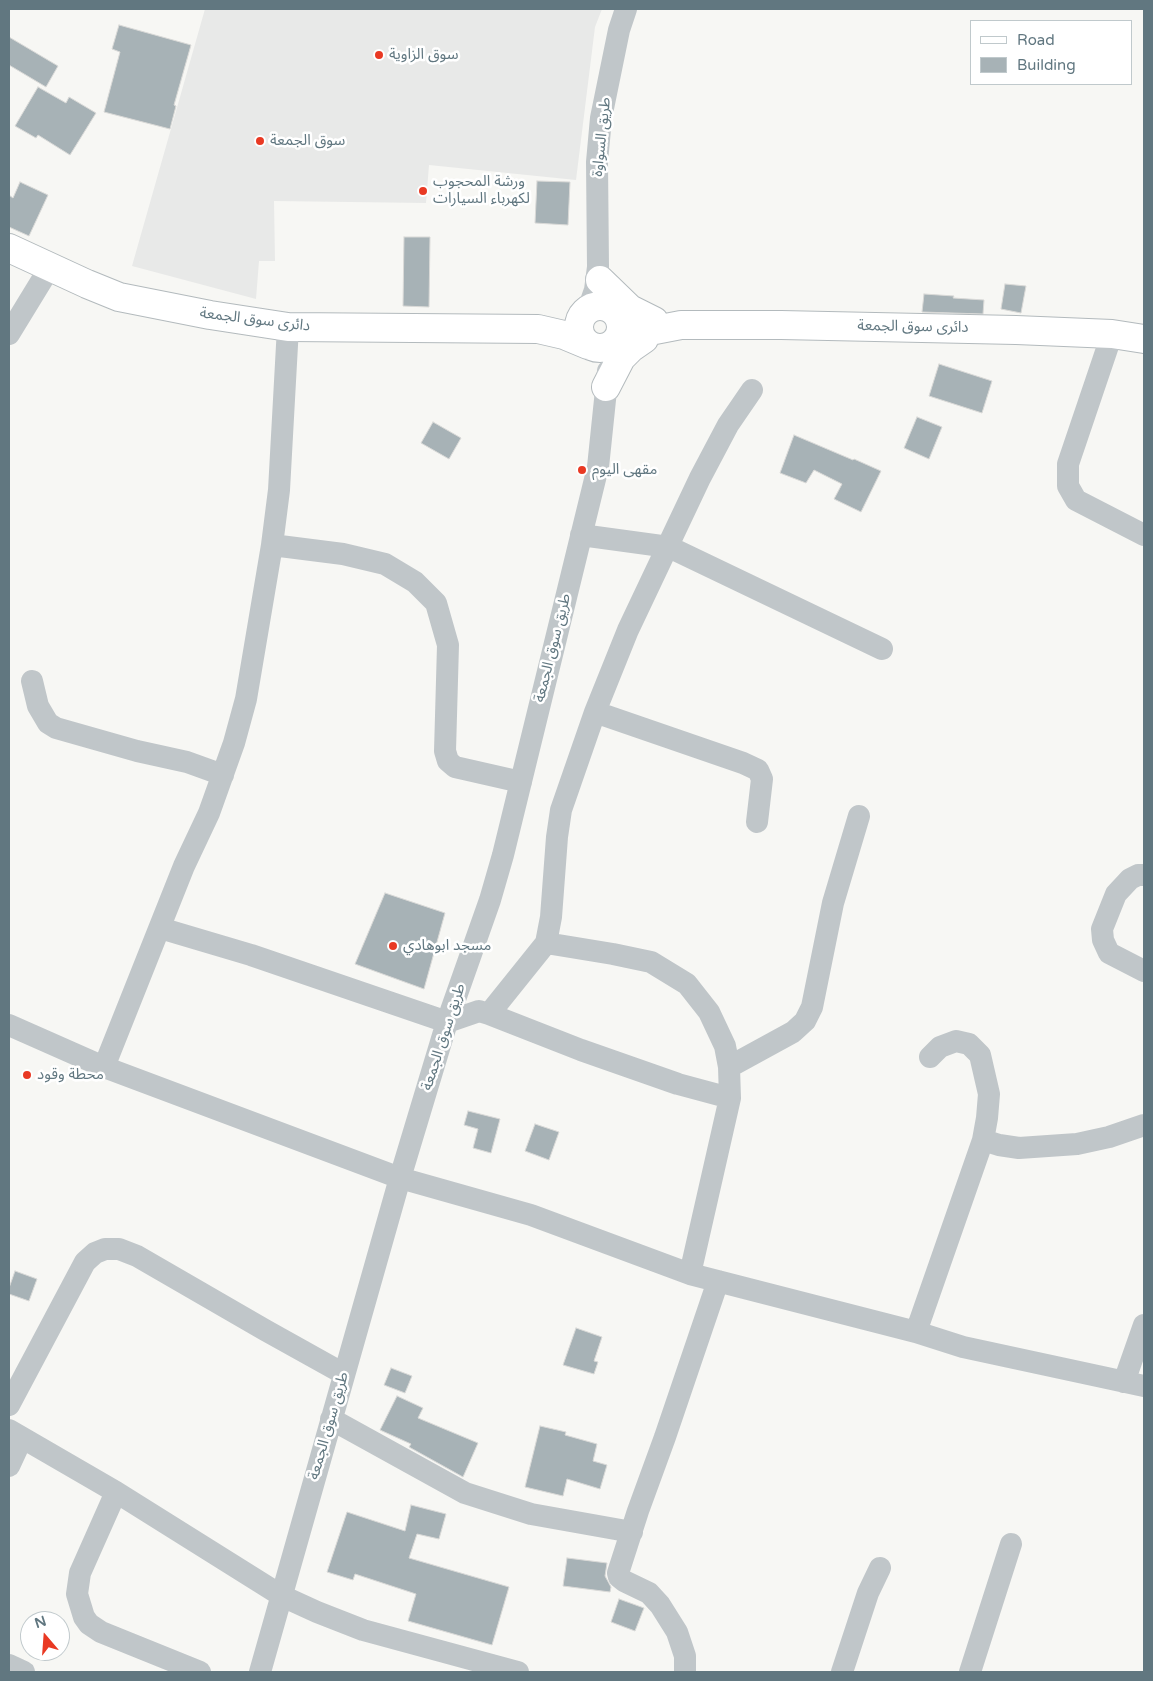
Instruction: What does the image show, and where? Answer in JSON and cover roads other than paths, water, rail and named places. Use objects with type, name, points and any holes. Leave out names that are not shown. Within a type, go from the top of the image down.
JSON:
[{"type":"main road","name":"دائرى سوق الجمعة","points":[[9,248],[119,297],[165,307],[288,327],[602,328],[670,324],[862,326],[1112,334],[1144,339]]},
{"type":"main road","points":[[599,273],[630,309],[670,324]]},
{"type":"main road","points":[[605,392],[614,370],[631,348],[670,324]]},
{"type":"street","name":"طريق السواوة","points":[[602,328],[597,162],[601,118],[619,30],[626,9]]},
{"type":"street","points":[[9,334],[50,267]]},
{"type":"street","points":[[104,1068],[184,866],[209,813],[234,743],[246,699],[280,490],[288,327]]},
{"type":"street","name":"طريق سوق الجمعة","points":[[260,1672],[400,1178],[447,1022],[490,900],[503,855],[598,467],[605,392],[602,328]]},
{"type":"street","points":[[1112,334],[1068,464],[1068,486],[1076,500],[1144,535]]},
{"type":"street","points":[[489,1014],[546,944],[551,917],[561,810],[595,712],[628,630],[700,478],[728,425],[752,390]]},
{"type":"street","points":[[581,535],[668,547],[882,649]]},
{"type":"street","points":[[272,545],[343,554],[385,564],[415,582],[436,603],[448,645],[445,751],[448,762],[455,767],[521,782]]},
{"type":"street","points":[[32,681],[38,706],[48,723],[56,728],[137,751],[187,762],[223,774]]},
{"type":"street","points":[[595,712],[743,763],[758,770],[762,779],[757,822]]},
{"type":"street","points":[[729,1067],[793,1032],[805,1021],[812,1007],[833,903],[859,816]]},
{"type":"street","points":[[1144,876],[1138,875],[1130,879],[1116,894],[1102,929],[1103,940],[1109,953],[1144,971]]},
{"type":"street","points":[[160,928],[269,961],[447,1022],[479,1011],[564,1044],[678,1084],[730,1098]]},
{"type":"street","points":[[546,944],[613,954],[650,962],[687,984],[710,1012],[725,1046],[729,1067],[730,1098],[710,1194],[690,1274]]},
{"type":"street","points":[[9,1025],[104,1068],[400,1178],[531,1215],[690,1274],[916,1332],[963,1347],[1134,1384],[1144,1325]]},
{"type":"street","points":[[916,1332],[983,1140],[987,1118],[988,1094],[980,1055],[969,1044],[956,1041],[940,1047],[930,1057]]},
{"type":"street","points":[[983,1140],[1019,1148],[1077,1144],[1109,1137],[1144,1125]]},
{"type":"street","points":[[9,1405],[85,1262],[95,1253],[105,1249],[119,1249],[137,1256],[344,1374]]},
{"type":"street","points":[[685,1672],[685,1656],[677,1632],[656,1599],[650,1593],[619,1577],[619,1567],[718,1281]]},
{"type":"street","points":[[331,1419],[465,1493],[531,1514],[632,1532]]},
{"type":"street","points":[[9,1466],[15,1434],[116,1492],[282,1596],[363,1630],[518,1672]]},
{"type":"street","points":[[116,1492],[80,1573],[77,1594],[84,1617],[101,1632],[200,1672]]},
{"type":"street","points":[[970,1672],[1011,1544]]},
{"type":"street","points":[[842,1672],[868,1593],[880,1568]]},
{"type":"street","points":[[9,1665],[24,1672]]},
{"type":"place","name":"سوق الزاوية","points":[[379,55]]},
{"type":"place","name":"سوق الجمعة","points":[[260,141]]},
{"type":"place","name":"ورشة المحجوب لكهرباء السيارات","points":[[423,191]]},
{"type":"place","name":"مقهى اليوم","points":[[582,470]]},
{"type":"place","name":"مسجد ابوهادي","points":[[393,946]]},
{"type":"place","name":"محطة وقود","points":[[27,1075]]}]
